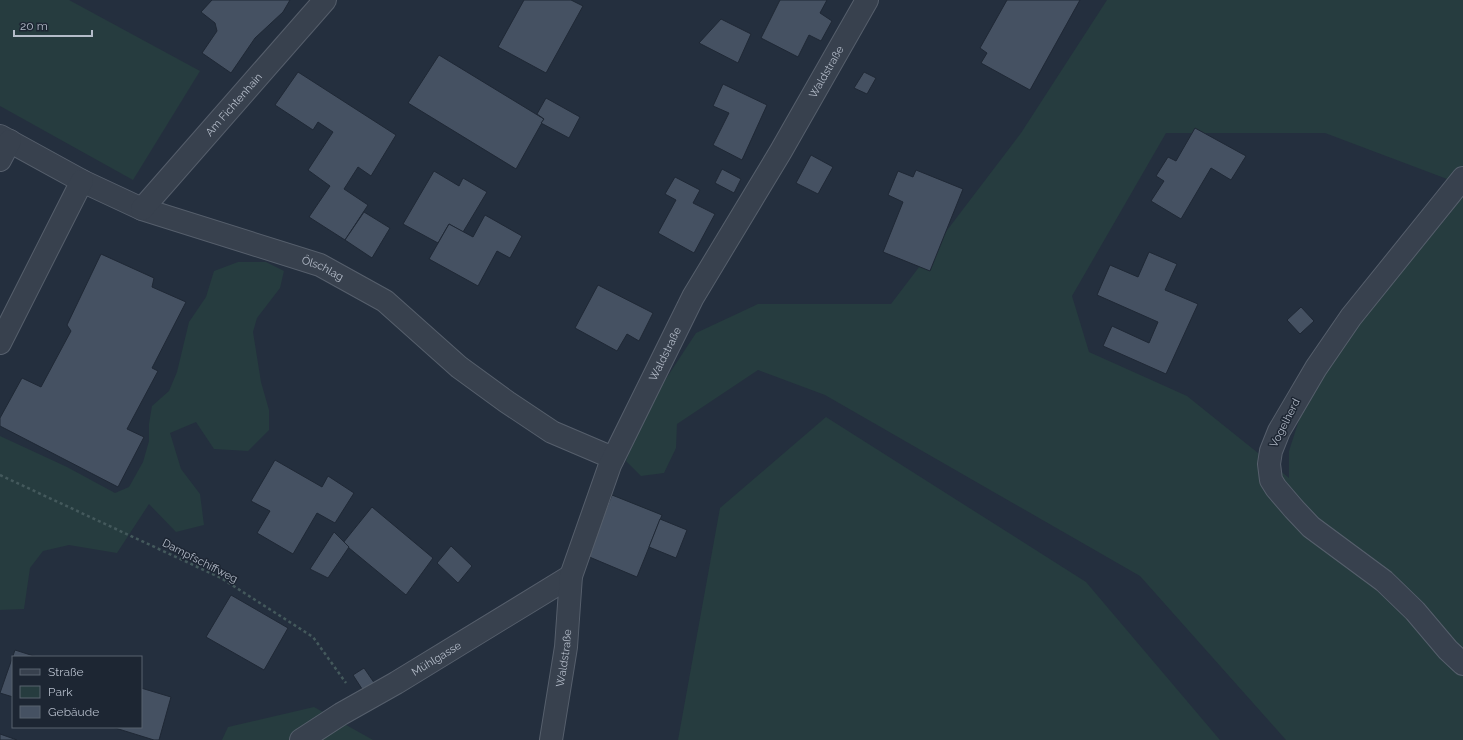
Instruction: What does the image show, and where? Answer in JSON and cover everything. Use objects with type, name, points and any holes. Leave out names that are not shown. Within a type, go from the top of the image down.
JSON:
[{"type":"street","name":"Am Fichtenhain","points":[[142,209],[325,0]]},
{"type":"street","name":"Waldstraße","points":[[552,740],[566,647],[571,576],[603,482],[613,458],[694,297],[781,151],[867,0]]},
{"type":"street","name":"Ölschlag","points":[[3,146],[142,209],[320,265],[385,301],[459,367],[506,402],[552,432],[613,458]]},
{"type":"street","name":"Vogelherd","points":[[1463,178],[1350,317],[1316,368],[1279,431],[1271,451],[1269,464],[1271,480],[1276,488],[1311,527],[1384,581],[1415,611],[1448,650],[1463,664]]},
{"type":"street","points":[[0,343],[82,181]]},
{"type":"street","name":"Mühlgasse","points":[[301,740],[341,714],[361,704],[478,634],[571,576]]},
{"type":"path","name":"Dampfschiffweg","points":[[0,475],[221,578],[313,638],[361,704]]},
{"type":"green space","points":[[0,0],[69,0],[200,71],[133,180],[0,106]]},
{"type":"green space","points":[[1107,0],[1463,0],[1463,185],[1325,133],[1166,133],[1072,296],[1089,352],[1187,396],[1289,478],[1289,451],[1300,417],[1351,331],[1448,216],[1463,196],[1463,740],[1286,740],[1140,576],[825,395],[758,370],[677,424],[676,448],[664,473],[641,476],[626,461],[637,432],[654,397],[696,333],[758,304],[891,304],[1021,133]]},
{"type":"green space","points":[[238,262],[266,262],[284,271],[280,288],[257,318],[253,332],[261,382],[269,410],[269,430],[248,451],[214,449],[196,422],[170,433],[181,469],[200,494],[204,525],[176,532],[149,504],[117,553],[69,545],[43,551],[30,568],[24,609],[0,610],[0,436],[67,467],[115,493],[129,487],[143,462],[149,441],[149,424],[152,406],[169,391],[177,372],[189,322],[206,297],[214,271]]},
{"type":"green space","points":[[826,417],[1086,582],[1220,740],[678,740],[720,508]]},
{"type":"green space","points":[[314,707],[373,740],[222,740],[228,727]]},
{"type":"building","points":[[212,0],[290,0],[283,12],[255,38],[231,73],[202,53],[217,31],[215,23],[201,12]]},
{"type":"building","points":[[524,0],[571,0],[583,6],[546,73],[498,47]]},
{"type":"building","points":[[780,0],[827,0],[820,13],[832,21],[821,41],[809,35],[798,57],[761,38]]},
{"type":"building","points":[[1007,0],[1080,0],[1030,90],[981,63],[987,53],[980,48]]},
{"type":"building","points":[[721,19],[751,34],[738,63],[699,43]]},
{"type":"building","points":[[439,55],[544,119],[516,169],[408,103]]},
{"type":"building","points":[[298,72],[396,135],[371,176],[358,167],[344,189],[368,205],[345,240],[309,217],[330,186],[308,170],[333,132],[318,122],[313,130],[275,105]]},
{"type":"building","points":[[864,72],[876,78],[867,94],[854,88]]},
{"type":"building","points":[[723,84],[767,105],[742,160],[713,145],[729,113],[713,106]]},
{"type":"building","points":[[546,98],[580,117],[569,138],[541,123],[544,119],[537,114]]},
{"type":"building","points":[[1195,128],[1246,156],[1231,180],[1211,168],[1181,219],[1151,201],[1164,181],[1156,176],[1168,157],[1176,161]]},
{"type":"building","points":[[811,155],[833,167],[818,194],[796,183]]},
{"type":"building","points":[[722,169],[741,179],[734,193],[715,183]]},
{"type":"building","points":[[916,170],[963,189],[930,271],[883,252],[903,202],[888,195],[898,171],[913,177]]},
{"type":"building","points":[[434,171],[459,186],[463,178],[487,192],[463,232],[449,224],[438,243],[403,224]]},
{"type":"building","points":[[675,177],[700,190],[693,203],[715,214],[694,253],[658,233],[676,200],[665,194]]},
{"type":"building","points":[[364,212],[390,228],[372,258],[345,240]]},
{"type":"building","points":[[485,215],[522,236],[510,258],[497,251],[478,286],[429,259],[449,224],[473,237]]},
{"type":"building","points":[[1149,252],[1177,264],[1165,290],[1198,304],[1166,374],[1103,346],[1112,326],[1149,343],[1158,322],[1097,295],[1110,265],[1138,277]]},
{"type":"building","points":[[101,254],[154,278],[152,287],[186,302],[152,368],[158,371],[127,429],[144,437],[118,487],[0,426],[0,418],[22,378],[41,387],[71,331],[67,325]]},
{"type":"building","points":[[598,285],[653,313],[639,341],[627,334],[617,351],[575,328]]},
{"type":"building","points":[[1301,307],[1314,321],[1300,334],[1287,320]]},
{"type":"building","points":[[275,460],[322,487],[328,476],[354,493],[335,523],[317,513],[293,554],[257,533],[270,511],[251,501]]},
{"type":"building","points":[[612,495],[662,515],[637,577],[587,556]]},
{"type":"building","points":[[372,507],[433,558],[406,595],[343,543]]},
{"type":"building","points":[[660,519],[687,530],[676,558],[649,547]]},
{"type":"building","points":[[334,532],[349,547],[328,578],[310,569]]},
{"type":"building","points":[[451,546],[472,566],[458,583],[437,563]]},
{"type":"building","points":[[231,595],[288,628],[264,670],[206,637]]},
{"type":"building","points":[[15,650],[34,656],[13,656]]},
{"type":"building","points":[[12,659],[12,697],[0,693]]},
{"type":"building","points":[[364,668],[375,684],[364,692],[353,675]]},
{"type":"building","points":[[142,688],[171,697],[159,740],[154,740],[115,728],[142,728]]},
{"type":"building","points":[[0,734],[17,740],[0,740]]}]
